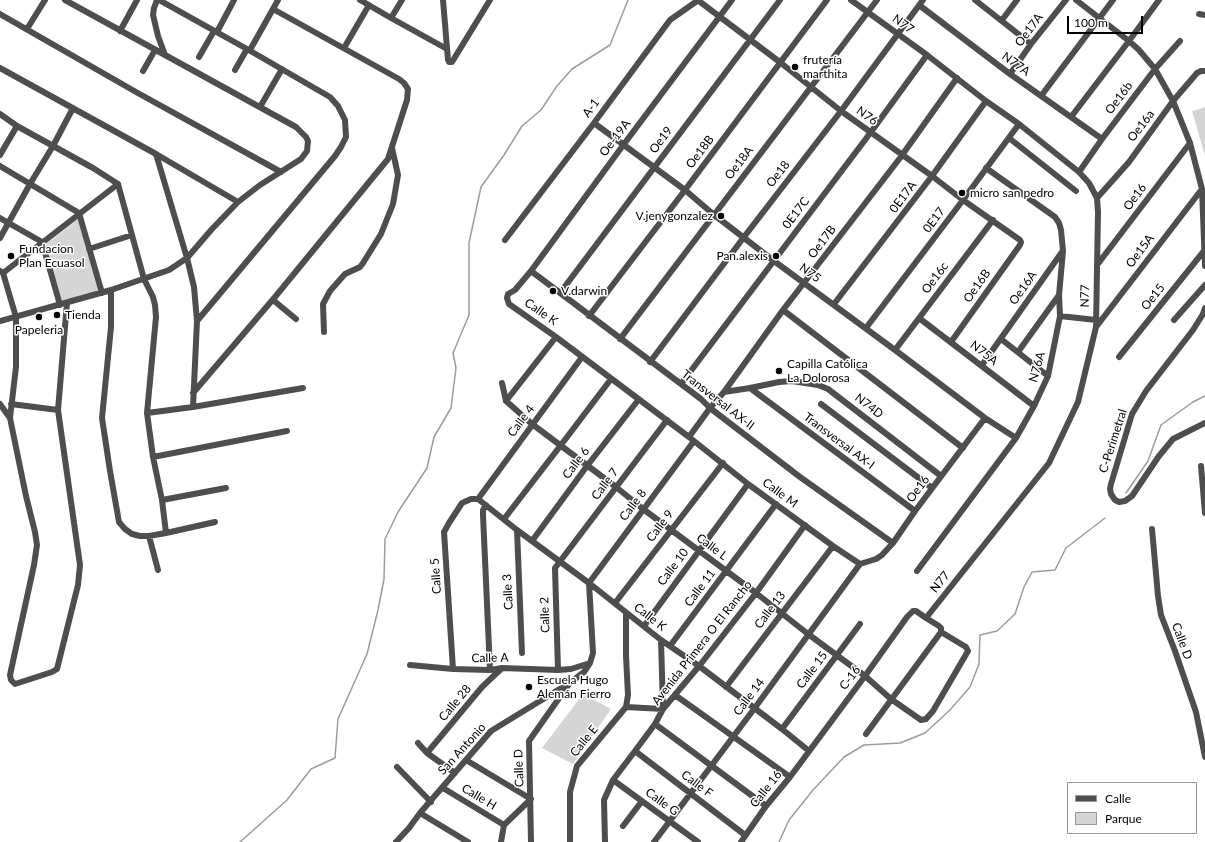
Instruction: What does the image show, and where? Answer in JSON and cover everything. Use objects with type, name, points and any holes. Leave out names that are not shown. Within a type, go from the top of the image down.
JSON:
[{"type":"street","points":[[27,29],[45,0]]},
{"type":"street","points":[[0,321],[102,293],[169,270],[187,258],[238,202],[260,185],[301,159],[307,151],[308,142],[306,137],[296,127],[65,0]]},
{"type":"street","points":[[120,31],[137,0]]},
{"type":"street","points":[[165,55],[158,36],[153,15],[154,8],[158,0],[249,49],[330,97],[338,106],[345,120],[346,137],[335,156],[197,321]]},
{"type":"street","points":[[199,57],[234,0]]},
{"type":"street","points":[[235,70],[278,0]]},
{"type":"street","points":[[360,0],[447,49]]},
{"type":"street","points":[[391,18],[402,0]]},
{"type":"street","points":[[443,0],[448,60],[450,62],[452,62],[488,1]]},
{"type":"street","name":"Oe-19A","points":[[515,290],[531,271],[732,0]]},
{"type":"street","name":"Oe19","points":[[560,293],[780,0]]},
{"type":"street","name":"Oe18B","points":[[589,316],[686,190],[827,0]]},
{"type":"street","name":"N77","points":[[851,0],[898,33],[986,101],[1019,124],[1079,172],[1094,190],[1097,198],[1099,227],[1096,323],[1078,402],[1049,463],[926,618]]},
{"type":"street","name":"Oe18A","points":[[620,339],[713,214],[877,0]]},
{"type":"street","points":[[975,0],[1031,44]]},
{"type":"street","points":[[1002,20],[1017,0]]},
{"type":"street","name":"Oe17A","points":[[1010,74],[1031,44],[1066,0]]},
{"type":"street","points":[[1076,0],[1130,41],[1155,69],[1173,101],[1190,143],[1202,189],[1205,266]]},
{"type":"street","points":[[1041,96],[1113,0]]},
{"type":"street","points":[[1072,117],[1159,0]]},
{"type":"street","name":"A-1","points":[[505,240],[670,20],[697,1],[702,3]]},
{"type":"street","name":"N76","points":[[702,3],[841,111],[963,200],[993,220],[1021,242]]},
{"type":"street","name":"Oe18","points":[[650,362],[841,111],[921,3]]},
{"type":"street","name":"N77A","points":[[921,3],[1010,74],[1102,139]]},
{"type":"street","points":[[344,48],[369,5]]},
{"type":"street","points":[[193,394],[273,300],[388,158],[407,100],[408,89],[399,79],[273,10]]},
{"type":"street","points":[[0,14],[280,172]]},
{"type":"street","name":"Oe16b","points":[[1079,172],[1155,69],[1180,41]]},
{"type":"street","points":[[143,71],[155,50]]},
{"type":"street","name":"0E17C","points":[[681,384],[871,132],[927,55]]},
{"type":"street","points":[[0,68],[156,154],[238,202]]},
{"type":"street","points":[[260,107],[282,69]]},
{"type":"street","name":"Oe16a","points":[[1097,198],[1129,162],[1173,101],[1197,73],[1205,71]]},
{"type":"street","name":"Oe17B","points":[[692,439],[710,408],[724,392],[783,310],[902,155],[957,78]]},
{"type":"street","name":"0E17A","points":[[834,304],[932,176],[986,101]]},
{"type":"street","points":[[0,238],[53,146],[72,108]]},
{"type":"street","points":[[0,114],[17,126],[93,168],[118,184],[144,279],[153,297],[155,305],[156,317],[147,413],[153,457],[162,500],[166,533]]},
{"type":"street","name":"N75","points":[[594,123],[686,190],[713,214],[774,261],[834,304],[985,418],[1016,438]]},
{"type":"street","name":"0E17","points":[[866,328],[1019,124]]},
{"type":"street","points":[[0,155],[17,126]]},
{"type":"street","points":[[1009,138],[1076,190]]},
{"type":"street","name":"Oe16","points":[[1097,265],[1190,143]]},
{"type":"street","points":[[324,332],[323,304],[330,290],[345,274],[360,267],[364,263],[380,234],[393,204],[398,175],[392,148]]},
{"type":"street","points":[[156,154],[187,258],[194,287],[197,321],[193,407]]},
{"type":"street","points":[[0,166],[78,214],[102,293]]},
{"type":"street","name":"N76A","points":[[917,571],[1016,438],[1034,406],[1048,376],[1060,316],[1059,295],[1063,251],[1059,222],[1055,217],[986,168]]},
{"type":"street","points":[[67,303],[58,410],[80,565],[78,585],[57,669],[15,684],[11,680],[10,675],[37,545],[10,418],[16,367],[16,317],[1,272],[118,184]]},
{"type":"street","name":"Oe15A","points":[[1096,323],[1202,189]]},
{"type":"street","points":[[0,218],[42,242],[60,305]]},
{"type":"street","name":"Oe16c","points":[[895,350],[993,220]]},
{"type":"street","points":[[89,249],[132,235]]},
{"type":"street","name":"Oe16B","points":[[951,342],[1021,242]]},
{"type":"street","name":"Oe15","points":[[1119,356],[1204,249]]},
{"type":"street","name":"Oe16A","points":[[982,365],[1063,251]]},
{"type":"street","name":"Transversal AX-II","points":[[531,271],[681,384],[800,477],[893,543]]},
{"type":"street","points":[[1174,320],[1205,285]]},
{"type":"street","points":[[111,290],[111,327],[102,418],[120,522],[125,529],[132,534],[140,536],[166,533],[215,522]]},
{"type":"street","name":"Calle K","points":[[515,290],[507,296],[509,304],[556,336],[692,439]]},
{"type":"street","points":[[1018,352],[1059,295]]},
{"type":"street","points":[[273,300],[296,319]]},
{"type":"street","name":"C-Perimetral","points":[[1205,308],[1193,330],[1146,391],[1132,414],[1110,484],[1111,494],[1115,500],[1120,502],[1125,501],[1132,496],[1158,456],[1173,439],[1205,423]]},
{"type":"street","points":[[783,310],[963,448]]},
{"type":"street","points":[[1060,316],[1096,323]]},
{"type":"street","name":"N75A","points":[[919,318],[1034,406]]},
{"type":"street","points":[[506,401],[556,336]]},
{"type":"street","points":[[1001,339],[1048,376]]},
{"type":"street","name":"Calle 4","points":[[478,499],[582,357]]},
{"type":"street","points":[[504,519],[611,379]]},
{"type":"street","name":"N74D","points":[[724,392],[792,381],[818,385],[828,389],[941,476]]},
{"type":"street","points":[[502,383],[506,401]]},
{"type":"street","points":[[147,413],[193,407],[303,388]]},
{"type":"street","name":"Transversal AX-I","points":[[750,388],[914,511]]},
{"type":"street","name":"Calle 6","points":[[532,541],[587,466],[639,399]]},
{"type":"street","name":"Calle L","points":[[506,401],[532,424],[865,676],[891,699],[921,720],[926,719],[932,711],[968,651],[966,647],[941,632]]},
{"type":"street","points":[[0,404],[10,418]]},
{"type":"street","points":[[11,404],[58,410]]},
{"type":"street","points":[[821,404],[932,488]]},
{"type":"street","name":"Oe16","points":[[860,564],[876,559],[893,543],[914,511],[985,418]]},
{"type":"street","name":"Calle 7","points":[[560,562],[667,420]]},
{"type":"street","points":[[153,457],[287,431]]},
{"type":"street","name":"Calle M","points":[[692,439],[748,484],[860,564]]},
{"type":"street","name":"Calle 8","points":[[589,583],[644,509],[692,439]]},
{"type":"street","name":"Calle 9","points":[[615,603],[722,463]]},
{"type":"street","points":[[1201,466],[1205,513]]},
{"type":"street","name":"Calle 10","points":[[644,626],[748,484]]},
{"type":"street","points":[[162,500],[226,488]]},
{"type":"street","name":"Calle 5","points":[[453,669],[444,532],[462,502],[471,499],[478,499]]},
{"type":"street","name":"Calle K","points":[[478,499],[615,603],[661,640],[699,666],[809,751]]},
{"type":"street","name":"Calle 11","points":[[670,646],[776,504]]},
{"type":"street","points":[[486,505],[483,515],[490,670]]},
{"type":"street","name":"Avenida Primera O El Rancho","points":[[605,842],[604,800],[613,780],[636,751],[655,724],[663,709],[756,593],[805,525]]},
{"type":"street","name":"Calle D","points":[[1152,529],[1161,615],[1175,650],[1196,712],[1205,757]]},
{"type":"street","name":"Calle 3","points":[[517,530],[522,653]]},
{"type":"street","points":[[149,536],[158,570]]},
{"type":"street","name":"Calle 13","points":[[726,687],[833,546]]},
{"type":"street","name":"Calle 2","points":[[558,670],[555,568],[560,562]]},
{"type":"street","name":"Calle 14","points":[[654,842],[692,794],[711,765],[860,564]]},
{"type":"street","points":[[589,583],[593,653],[590,663]]},
{"type":"street","name":"C-16","points":[[809,751],[865,676],[906,617],[916,611],[926,618]]},
{"type":"street","points":[[626,613],[628,695],[626,707],[663,709],[661,640]]},
{"type":"street","points":[[866,734],[941,632],[939,626],[926,618]]},
{"type":"street","name":"Calle 15","points":[[782,729],[860,624]]},
{"type":"street","name":"Calle A","points":[[410,665],[453,669],[490,670],[502,668],[558,670],[571,669],[590,663]]},
{"type":"street","name":"San Antonio","points":[[400,841],[420,814],[491,731],[573,680],[584,672],[590,663]]},
{"type":"street","name":"Calle 28","points":[[427,753],[482,688],[502,668]]},
{"type":"street","points":[[571,669],[574,672],[573,680]]},
{"type":"street","name":"Calle D","points":[[531,842],[529,741],[573,680]]},
{"type":"street","points":[[675,695],[790,777]]},
{"type":"street","name":"Calle E","points":[[570,842],[570,792],[577,766],[626,707]]},
{"type":"street","points":[[655,724],[766,806]]},
{"type":"street","points":[[418,743],[427,753],[455,773]]},
{"type":"street","name":"Calle F","points":[[636,751],[745,835]]},
{"type":"street","name":"Calle 16","points":[[741,842],[766,806],[809,751]]},
{"type":"street","points":[[466,760],[530,799],[504,825],[501,842]]},
{"type":"street","points":[[397,767],[431,802]]},
{"type":"street","name":"Calle G","points":[[613,780],[698,842]]},
{"type":"street","name":"Calle H","points":[[443,788],[504,825]]},
{"type":"street","points":[[623,826],[642,802]]},
{"type":"street","points":[[420,814],[468,842]]},
{"type":"green space","points":[[1205,107],[1205,156],[1192,111]]},
{"type":"green space","points":[[78,219],[99,291],[62,301],[45,245]]},
{"type":"green space","points":[[583,694],[611,709],[573,764],[542,748]]},
{"type":"waterway","points":[[240,842],[287,800],[311,769],[335,758],[338,719],[367,654],[378,610],[384,579],[385,539],[398,512],[427,468],[434,437],[451,408],[456,368],[453,353],[469,315],[469,243],[481,187],[504,155],[522,126],[541,110],[557,86],[572,69],[610,45],[628,0]]},
{"type":"waterway","points":[[1126,493],[1148,461],[1161,425],[1193,402],[1205,396]]},
{"type":"waterway","points":[[779,842],[789,820],[813,790],[844,757],[864,745],[900,743],[925,733],[950,710],[970,687],[979,664],[980,635],[997,631],[1015,614],[1024,587],[1032,572],[1055,570],[1066,548],[1105,518]]},
{"type":"place","name":"frutería marthita","points":[[795,67]]},
{"type":"place","name":"micro san pedro","points":[[962,193]]},
{"type":"place","name":"V.jenygonzalez","points":[[721,216]]},
{"type":"place","name":"Fundacion Plan Ecuasol","points":[[11,256]]},
{"type":"place","name":"Pan.alexis","points":[[776,256]]},
{"type":"place","name":"V.darwin","points":[[553,291]]},
{"type":"place","name":"Tienda","points":[[57,315]]},
{"type":"place","name":"Papeleria","points":[[39,317]]},
{"type":"place","name":"Capilla Católica La Dolorosa","points":[[779,371]]},
{"type":"place","name":"Escuela Hugo Alemán Fierro","points":[[529,687]]}]
